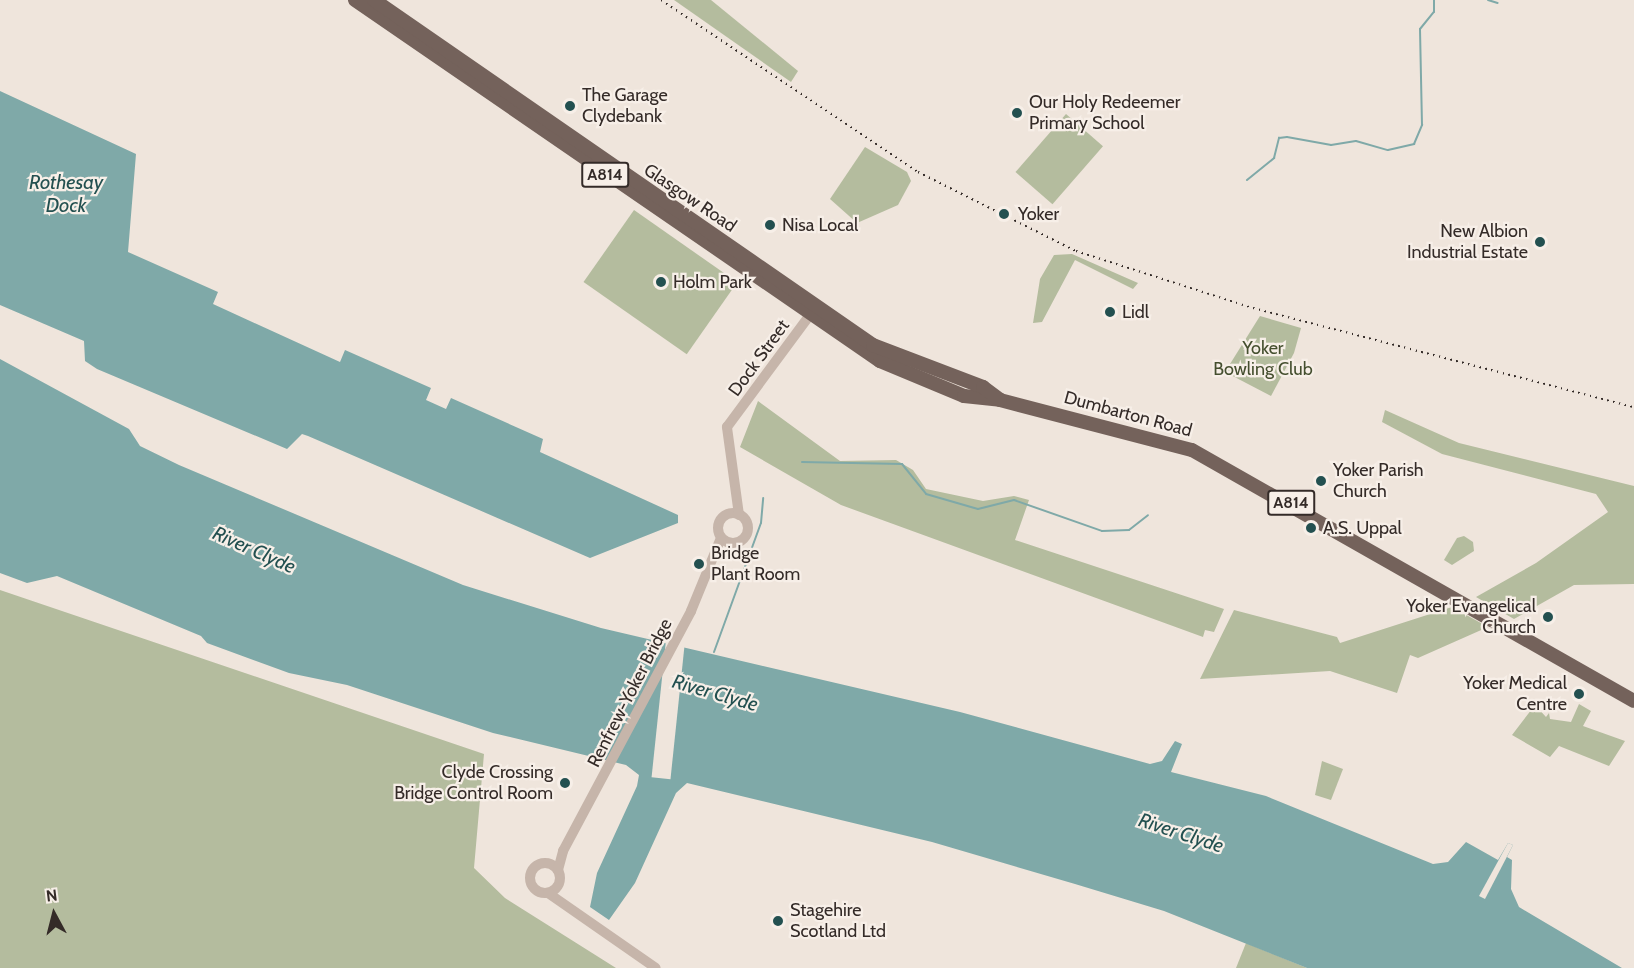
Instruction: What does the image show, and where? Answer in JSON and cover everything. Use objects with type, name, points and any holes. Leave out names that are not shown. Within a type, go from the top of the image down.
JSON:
[{"type":"main road","name":"Glasgow Road","points":[[355,0],[443,57],[892,367],[980,401]]},
{"type":"main road","name":"Glasgow Road","points":[[374,0],[443,57]]},
{"type":"main road","name":"Glasgow Road","points":[[812,311],[886,352],[983,387],[1000,400]]},
{"type":"main road","name":"Dumbarton Road","points":[[980,401],[1000,400],[1192,450],[1468,604],[1634,701]]},
{"type":"street","name":"Dock Street","points":[[733,496],[728,427],[812,311]]},
{"type":"street","points":[[733,496],[738,515],[747,533],[726,540],[719,524],[726,515],[733,496]]},
{"type":"street","points":[[726,515],[738,515]]},
{"type":"street","name":"Renfrew-Yoker Bridge","points":[[563,851],[599,790],[726,540]]},
{"type":"street","points":[[563,851],[549,863],[535,866],[530,880],[538,891],[548,893],[568,904],[656,968]]},
{"type":"street","points":[[563,851],[558,870],[568,904]]},
{"type":"street","points":[[549,863],[558,870]]},
{"type":"street","points":[[548,893],[560,883]]},
{"type":"green space","points":[[674,0],[711,0],[798,71],[791,82]]},
{"type":"green space","points":[[1066,114],[1103,146],[1052,204],[1015,172]]},
{"type":"green space","points":[[865,147],[907,172],[911,181],[898,205],[857,223],[830,199]]},
{"type":"green space","name":"Holm Park","points":[[634,210],[737,282],[687,354],[584,282]]},
{"type":"green space","points":[[1072,254],[1138,283],[1133,289],[1075,260],[1042,322],[1033,323],[1040,279],[1054,255]]},
{"type":"green space","name":"Yoker Bowling Club","points":[[1260,316],[1301,328],[1294,353],[1271,396],[1225,372]]},
{"type":"green space","points":[[758,401],[840,461],[896,460],[913,470],[926,489],[983,501],[1014,496],[1029,500],[1015,540],[1224,609],[1214,632],[1205,630],[1203,637],[841,505],[740,447]]},
{"type":"green space","points":[[1385,410],[1459,443],[1634,486],[1634,584],[1574,585],[1514,619],[1476,597],[1536,563],[1608,512],[1596,494],[1442,454],[1382,422]]},
{"type":"green space","points":[[1464,536],[1473,542],[1474,551],[1452,565],[1444,560],[1457,538]]},
{"type":"green space","points":[[0,590],[484,754],[474,868],[505,898],[616,968],[0,968]]},
{"type":"green space","points":[[1452,607],[1488,627],[1418,658],[1410,655],[1397,693],[1330,671],[1200,679],[1234,610],[1337,637],[1340,643]]},
{"type":"green space","points":[[1579,704],[1591,711],[1583,726],[1625,741],[1609,766],[1559,746],[1550,757],[1512,735],[1535,705],[1546,717],[1549,713],[1550,719],[1571,722]]},
{"type":"green space","points":[[1322,761],[1343,769],[1331,800],[1315,795]]},
{"type":"green space","points":[[1246,943],[1307,968],[1236,968]]},
{"type":"water","name":"Rothesay Dock","points":[[0,91],[136,154],[128,252],[218,292],[213,304],[340,362],[345,350],[431,388],[426,400],[446,409],[451,398],[543,439],[540,452],[678,515],[678,523],[590,558],[308,436],[302,434],[287,449],[97,369],[85,361],[84,341],[0,305]]},
{"type":"water","name":"River Clyde","points":[[0,359],[129,429],[140,446],[179,465],[463,585],[601,628],[960,712],[1150,764],[1162,761],[1175,741],[1182,744],[1171,772],[1266,796],[1433,864],[1448,862],[1466,842],[1498,860],[1508,843],[1513,845],[1507,857],[1512,860],[1511,889],[1519,907],[1622,968],[1307,968],[1164,911],[1075,884],[932,842],[687,783],[676,793],[635,883],[609,920],[590,907],[597,873],[637,786],[639,775],[626,765],[493,733],[347,685],[289,673],[207,643],[201,636],[57,576],[27,583],[0,573]]},
{"type":"pier","points":[[666,640],[685,642],[670,779],[652,777]]},
{"type":"pier","points":[[1508,843],[1513,845],[1485,899],[1479,896]]},
{"type":"waterway","points":[[1247,180],[1274,158],[1279,138],[1287,137],[1331,145],[1356,141],[1388,150],[1414,144],[1422,125],[1420,29],[1434,12],[1434,0]]},
{"type":"waterway","points":[[1488,0],[1498,3]]},
{"type":"waterway","points":[[802,462],[902,464],[926,494],[978,509],[1014,500],[1102,531],[1129,530],[1148,515]]},
{"type":"waterway","points":[[714,652],[761,523],[763,498]]},
{"type":"railway","points":[[661,0],[918,172],[1076,251],[1253,308],[1634,407]]},
{"type":"place","name":"The Garage Clydebank","points":[[570,106]]},
{"type":"place","name":"Our Holy Redeemer Primary School","points":[[1017,113]]},
{"type":"place","name":"Yoker","points":[[1004,214]]},
{"type":"place","name":"Nisa Local","points":[[770,225]]},
{"type":"place","name":"New Albion Industrial Estate","points":[[1540,242]]},
{"type":"place","name":"Holm Park","points":[[661,282]]},
{"type":"place","name":"Lidl","points":[[1110,312]]},
{"type":"place","name":"Yoker Parish Church","points":[[1321,481]]},
{"type":"place","name":"A.S. Uppal","points":[[1311,528]]},
{"type":"place","name":"Bridge Plant Room","points":[[699,564]]},
{"type":"place","name":"Yoker Evangelical Church","points":[[1548,617]]},
{"type":"place","name":"Yoker Medical Centre","points":[[1579,694]]},
{"type":"place","name":"Clyde Crossing Bridge Control Room","points":[[565,783]]},
{"type":"place","name":"Stagehire Scotland Ltd","points":[[778,921]]}]
